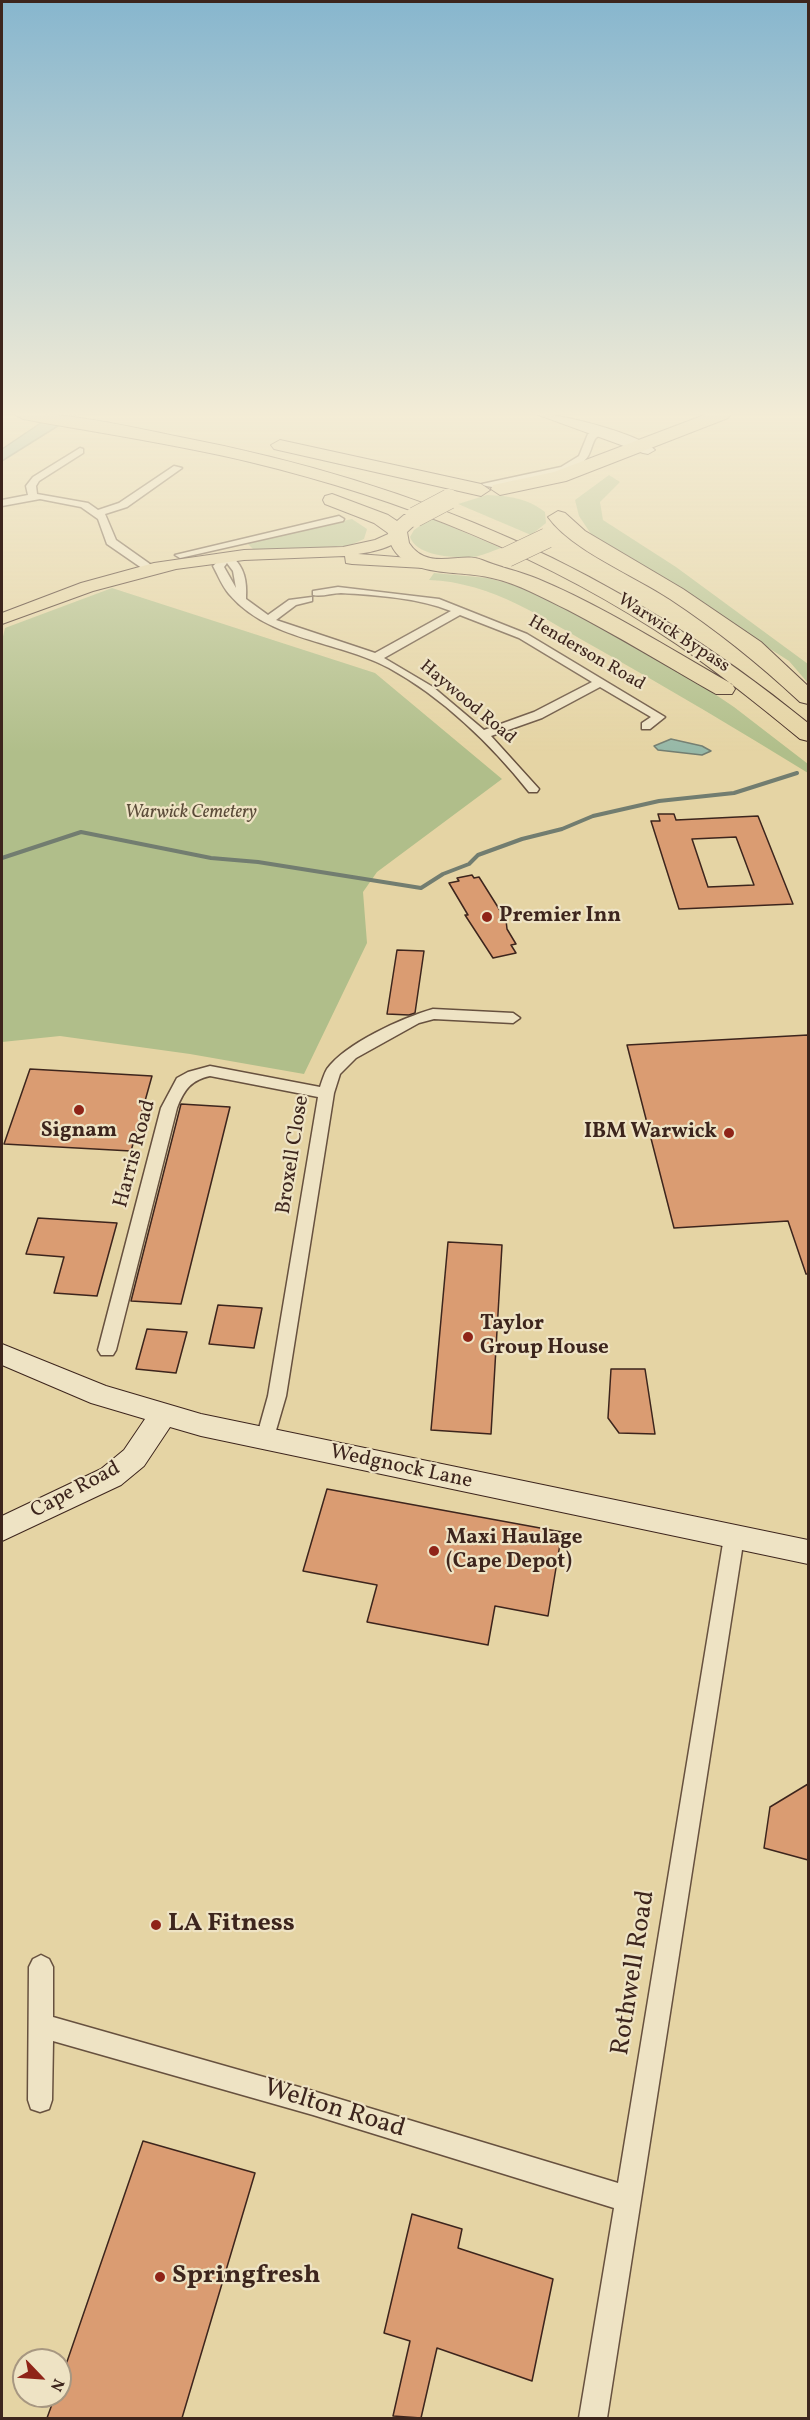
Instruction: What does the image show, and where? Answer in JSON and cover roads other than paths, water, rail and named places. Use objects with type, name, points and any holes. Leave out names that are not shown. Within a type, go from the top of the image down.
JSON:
[{"type":"highway","points":[[390,527],[397,533],[399,546],[405,552],[436,565],[520,579],[568,602],[698,673],[751,705],[808,747]]},
{"type":"highway","points":[[397,533],[404,527]]},
{"type":"highway","name":"Warwick Bypass","points":[[470,527],[565,570],[670,629],[746,682],[808,734]]},
{"type":"highway","name":"Warwick Bypass","points":[[498,527],[637,594],[722,647],[808,713]]},
{"type":"highway","points":[[458,567],[484,564],[507,557],[547,538],[556,527]]},
{"type":"highway","points":[[570,527],[578,535],[676,593],[753,647],[808,697]]},
{"type":"main road","points":[[2,619],[85,588],[153,571],[236,558],[356,550],[375,547],[397,533]]},
{"type":"main road","points":[[236,558],[348,558],[436,565]]},
{"type":"street","points":[[107,527],[111,542],[153,571]]},
{"type":"street","points":[[184,556],[236,558],[258,536],[301,527]]},
{"type":"street","points":[[236,558],[241,579],[241,600]]},
{"type":"street","name":"Haywood Road","points":[[236,558],[232,592],[254,614],[267,621],[377,657],[419,682],[481,735],[524,776],[533,789]]},
{"type":"street","name":"Henderson Road","points":[[267,621],[293,602],[337,586],[426,599],[523,636],[659,717],[646,726]]},
{"type":"street","points":[[377,657],[459,612]]},
{"type":"street","points":[[481,735],[538,715],[599,682]]},
{"type":"street","name":"Broxell Close","points":[[265,1439],[279,1387],[327,1093],[333,1072],[351,1054],[414,1020],[433,1014],[513,1018]]},
{"type":"street","name":"Harris Road","points":[[107,1350],[176,1088],[192,1074],[210,1071],[327,1093]]},
{"type":"street","name":"Wedgnock Lane","points":[[2,1354],[67,1383],[163,1415],[265,1439],[808,1552]]},
{"type":"street","name":"Cape Road","points":[[2,1529],[111,1477],[134,1458],[163,1415]]},
{"type":"street","name":"Rothwell Road","points":[[592,2418],[734,1537]]},
{"type":"street","points":[[40,2100],[41,1967]]},
{"type":"street","name":"Welton Road","points":[[40,2025],[313,2103],[627,2199]]},
{"type":"waterway","points":[[2,858],[81,832],[211,858],[258,862],[421,888],[443,874],[469,864],[478,855],[522,839],[562,829],[593,816],[659,801],[734,793],[797,773]]},
{"type":"place","name":"Premier Inn","points":[[487,917]]},
{"type":"place","name":"Signam","points":[[79,1110]]},
{"type":"place","name":"IBM Warwick","points":[[729,1133]]},
{"type":"place","name":"Taylor Group House","points":[[468,1337]]},
{"type":"place","name":"Maxi Haulage (Cape Depot)","points":[[434,1551]]},
{"type":"place","name":"LA Fitness","points":[[156,1925]]},
{"type":"place","name":"Springfresh","points":[[160,2277]]},
{"type":"park label","name":"Warwick Cemetery","points":[[191,814]]}]
